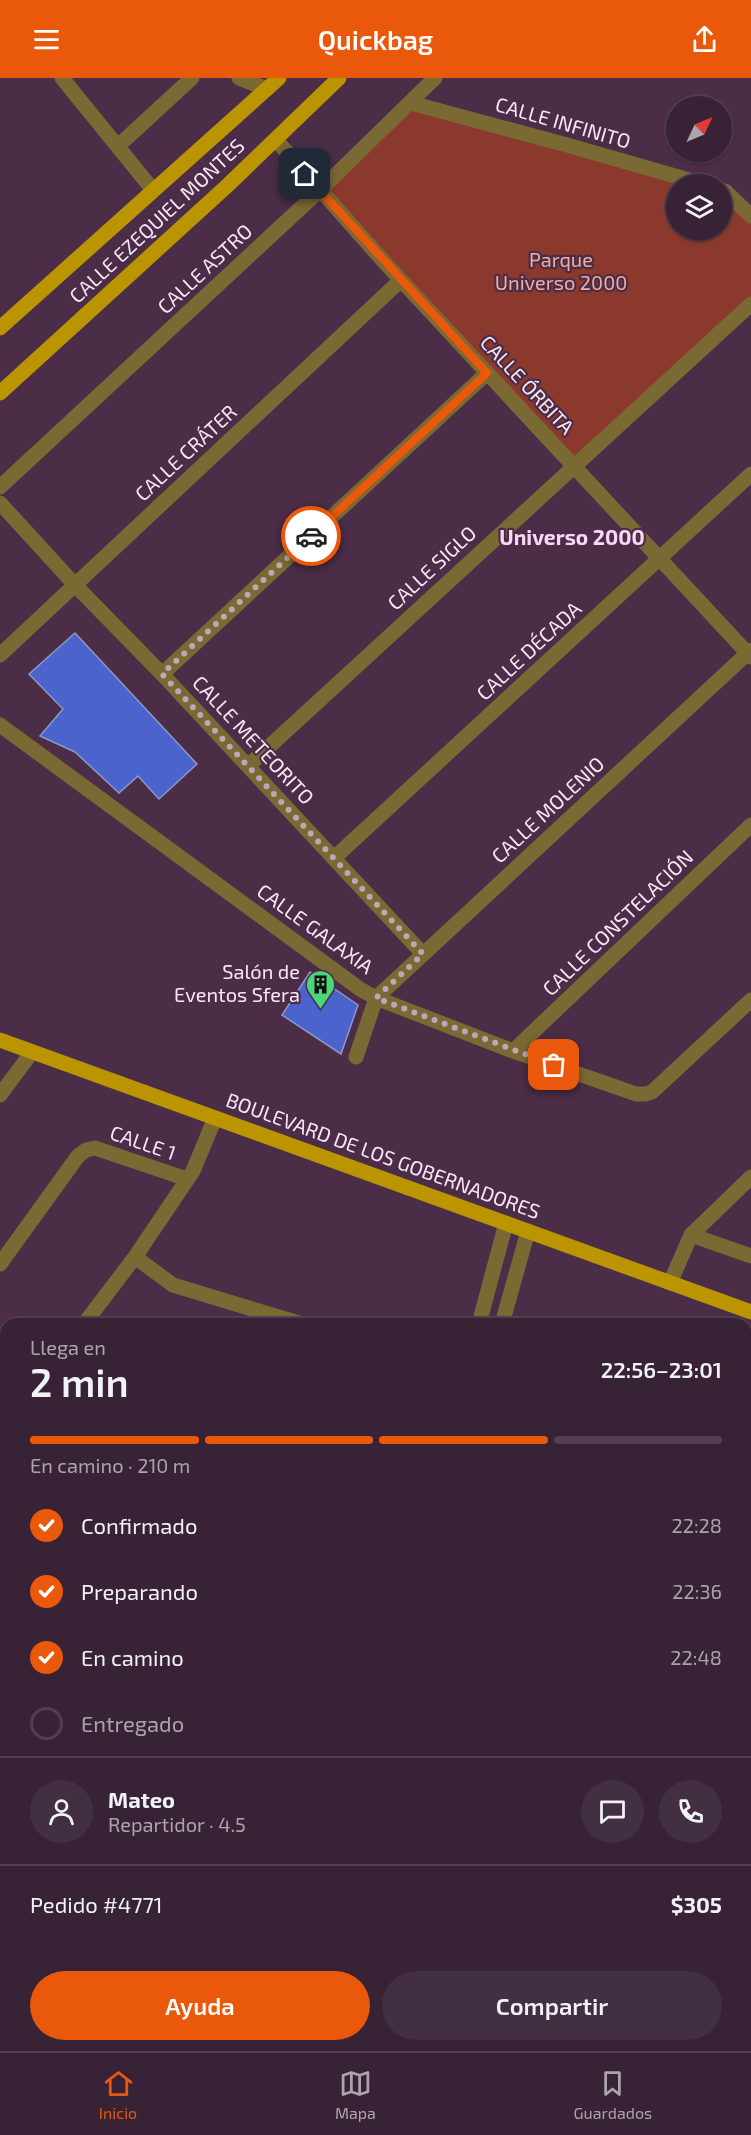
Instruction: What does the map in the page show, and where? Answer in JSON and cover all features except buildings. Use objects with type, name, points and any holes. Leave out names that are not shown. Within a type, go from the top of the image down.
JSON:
[{"type":"main road","name":"CALLE EZEQUIEL MONTES","points":[[0,328],[279,78]]},
{"type":"main road","name":"CALLE EZEQUIEL MONTES","points":[[0,393],[276,140],[339,78]]},
{"type":"main road","name":"BOULEVARD DE LOS GOBERNADORES","points":[[0,1040],[751,1312]]},
{"type":"street","points":[[62,78],[153,190]]},
{"type":"street","points":[[118,146],[192,78]]},
{"type":"street","points":[[239,78],[267,89]]},
{"type":"street","name":"CALLE ASTRO","points":[[0,487],[319,191],[435,78]]},
{"type":"street","name":"CALLE INFINITO","points":[[411,103],[668,174]]},
{"type":"street","name":"CALLE ÓRBITA","points":[[276,140],[319,191],[401,280],[750,653]]},
{"type":"street","points":[[732,193],[751,199]]},
{"type":"street","points":[[732,198],[751,216]]},
{"type":"street","name":"CALLE CRÁTER","points":[[0,655],[401,280]]},
{"type":"street","name":"CALLE SIGLO","points":[[248,766],[751,304]]},
{"type":"street","points":[[162,674],[487,373]]},
{"type":"street","name":"CALLE DÉCADA","points":[[334,858],[751,474]]},
{"type":"street","name":"CALLE METEORITO","points":[[0,503],[423,954]]},
{"type":"street","name":"CALLE MOLENIO","points":[[376,998],[750,653]]},
{"type":"street","name":"CALLE GALAXIA","points":[[0,725],[360,989],[376,998],[513,1051],[636,1094],[645,1094],[652,1092],[751,1000]]},
{"type":"street","name":"CALLE CONSTELACIÓN","points":[[513,1051],[751,825]]},
{"type":"street","points":[[356,1057],[376,998]]},
{"type":"street","points":[[0,1095],[32,1052]]},
{"type":"street","points":[[89,1318],[135,1257],[193,1171],[215,1118]]},
{"type":"street","name":"CALLE 1","points":[[0,1264],[78,1156],[86,1150],[95,1148],[187,1179]]},
{"type":"street","points":[[670,1282],[691,1235],[751,1177]]},
{"type":"street","points":[[481,1318],[506,1223]]},
{"type":"street","points":[[503,1318],[528,1231]]},
{"type":"street","points":[[691,1235],[751,1256]]},
{"type":"street","points":[[135,1257],[173,1285],[282,1318]]},
{"type":"green space","name":"Parque Universo 2000","points":[[411,103],[667,174],[666,240],[732,240],[732,199],[751,216],[751,304],[573,466],[319,191]]},
{"type":"way so far","points":[[311,536],[162,674],[423,954],[376,998],[554,1065]]},
{"type":"place","name":"Salón de Eventos Sfera","points":[[321,1010]]},
{"type":"district","name":"Universo 2000","points":[[572,538]]},
{"type":"route","points":[[305,174],[487,373],[311,536]]}]
